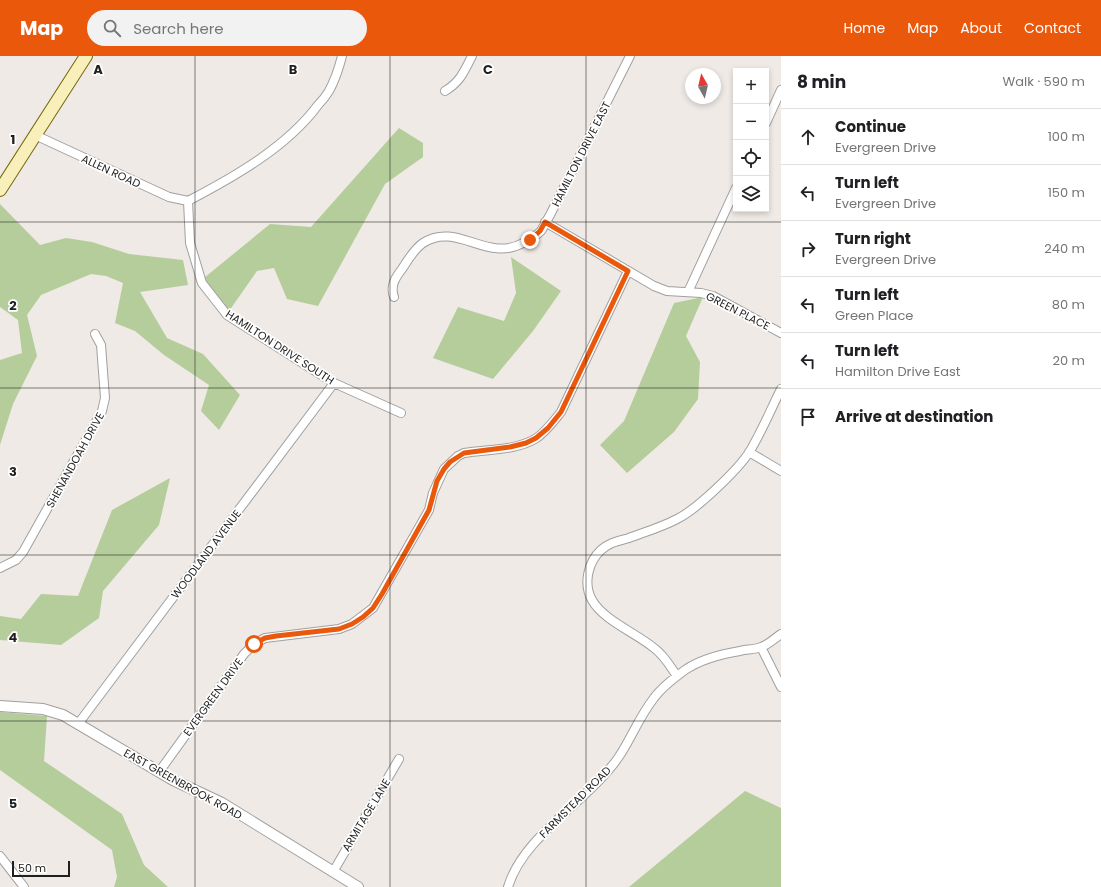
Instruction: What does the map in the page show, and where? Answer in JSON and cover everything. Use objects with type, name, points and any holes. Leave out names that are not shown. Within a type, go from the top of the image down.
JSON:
[{"type":"main road","points":[[0,190],[86,56]]},
{"type":"street","points":[[188,201],[228,180],[290,137],[312,114],[329,91],[339,69],[342,56]]},
{"type":"street","points":[[445,91],[454,86],[461,78],[472,56]]},
{"type":"street","name":"HAMILTON DRIVE EAST","points":[[394,297],[391,290],[394,280],[414,251],[422,244],[433,238],[446,236],[496,249],[520,245],[530,240],[540,231],[630,56]]},
{"type":"street","points":[[769,116],[781,90]]},
{"type":"street","name":"ALLEN ROAD","points":[[35,135],[169,197],[188,201]]},
{"type":"street","points":[[688,292],[733,194]]},
{"type":"street","name":"HAMILTON DRIVE SOUTH","points":[[188,201],[190,243],[202,283],[227,314],[334,383],[401,413]]},
{"type":"street","name":"GREEN PLACE","points":[[545,222],[654,286],[667,291],[700,293],[713,296],[781,333]]},
{"type":"street","name":"EVERGREEN DRIVE","points":[[159,772],[244,654],[254,644],[265,638],[276,636],[339,629],[352,624],[373,608],[429,510],[437,481],[450,462],[464,453],[510,447],[526,443],[536,438],[548,428],[561,412],[628,271]]},
{"type":"street","name":"SHENANDOAH DRIVE","points":[[0,568],[16,560],[23,552],[102,411],[105,398],[100,345],[95,334]]},
{"type":"street","name":"WOODLAND AVENUE","points":[[78,724],[334,383]]},
{"type":"street","points":[[677,676],[668,662],[655,648],[599,610],[591,599],[588,591],[588,573],[595,557],[608,545],[678,519],[694,508],[731,473],[749,452],[781,389]]},
{"type":"street","points":[[749,452],[781,471]]},
{"type":"street","name":"FARMSTEAD ROAD","points":[[508,887],[510,880],[519,864],[531,848],[618,759],[654,697],[688,668],[714,657],[761,647],[781,634]]},
{"type":"street","points":[[761,647],[781,687]]},
{"type":"street","name":"EAST GREENBROOK ROAD","points":[[0,706],[43,709],[63,715],[173,780],[222,804],[358,887]]},
{"type":"street","name":"ARMITAGE LANE","points":[[333,872],[399,759]]},
{"type":"street","points":[[0,856],[24,887]]},
{"type":"green space","points":[[399,128],[423,143],[423,157],[385,184],[318,306],[287,299],[274,268],[257,271],[229,311],[204,278],[270,224],[311,227]]},
{"type":"green space","points":[[0,204],[40,245],[66,238],[92,242],[129,254],[183,260],[188,285],[140,292],[167,338],[203,354],[240,395],[219,430],[201,411],[209,385],[164,355],[135,331],[115,323],[123,283],[106,276],[91,274],[41,295],[27,315],[37,356],[13,404],[0,445],[0,360],[22,353],[18,320],[0,307]]},
{"type":"green space","points":[[511,257],[561,291],[533,331],[493,379],[433,358],[458,307],[504,321],[516,293]]},
{"type":"green space","points":[[703,297],[686,336],[700,362],[698,399],[674,432],[627,473],[600,445],[624,421],[674,303]]},
{"type":"green space","points":[[170,478],[159,525],[103,591],[99,618],[61,645],[0,640],[0,616],[21,619],[41,594],[78,596],[112,510]]},
{"type":"green space","points":[[0,712],[47,716],[44,761],[122,814],[144,865],[168,887],[114,887],[117,877],[112,850],[0,770]]},
{"type":"green space","points":[[745,791],[781,808],[781,887],[629,887]]},
{"type":"route","points":[[254,644],[265,638],[276,636],[339,629],[352,624],[363,617],[373,608],[382,594],[429,510],[437,481],[450,462],[464,453],[510,447],[526,443],[536,438],[548,428],[561,412],[628,271],[545,222],[540,231],[530,240]]}]
